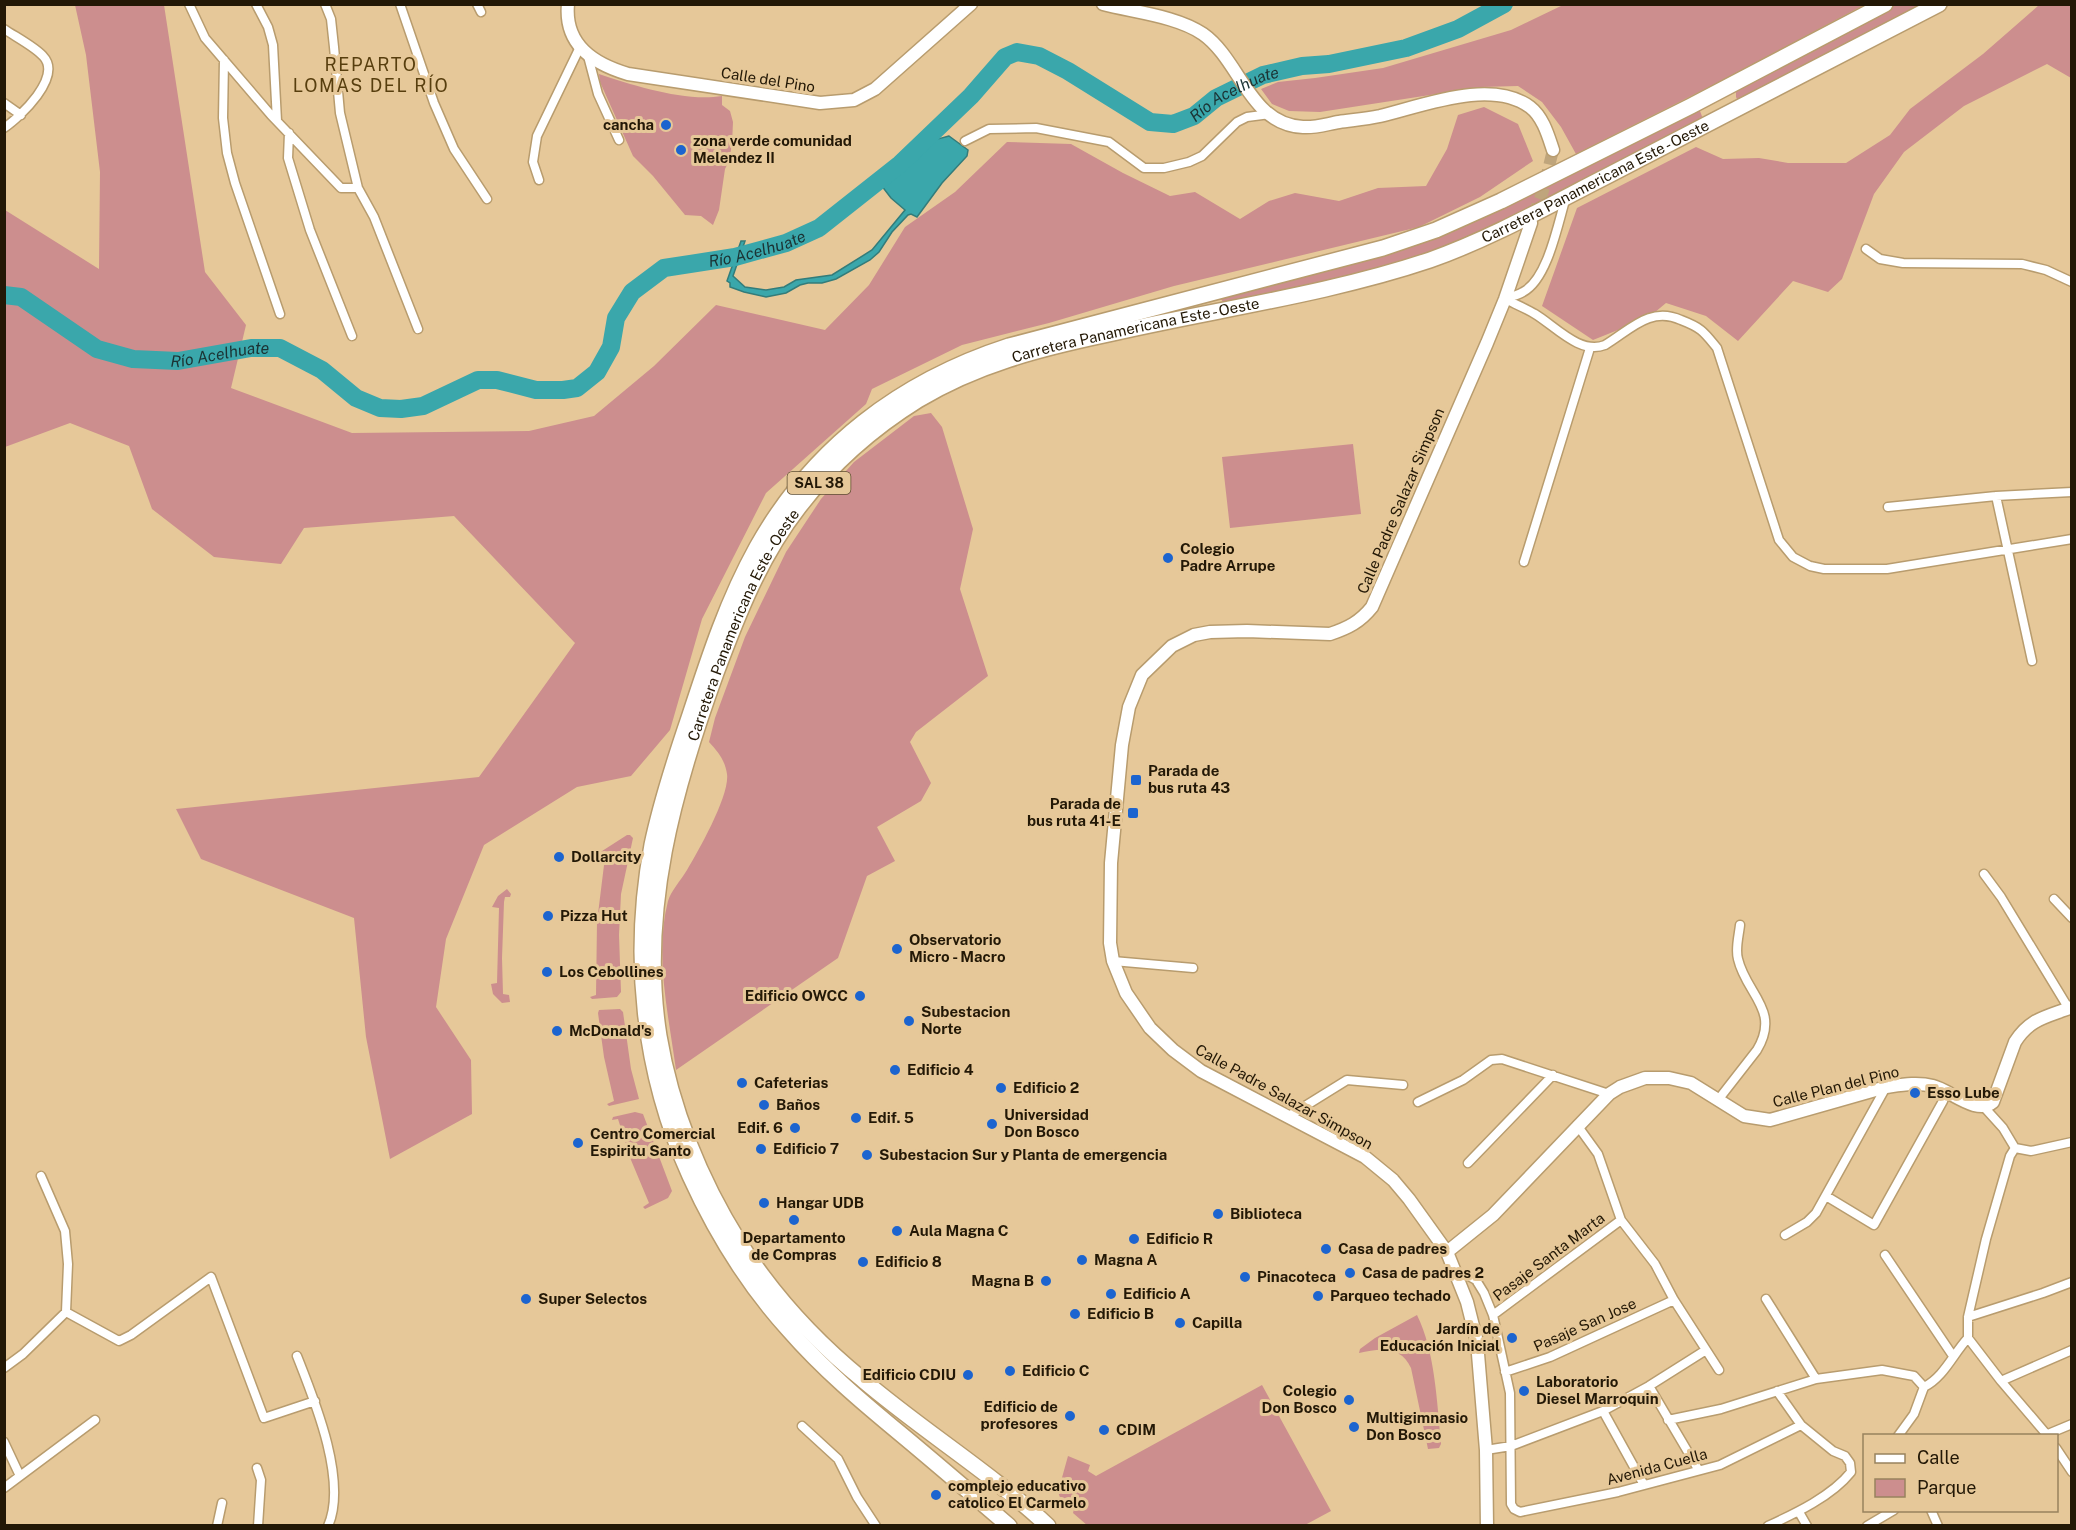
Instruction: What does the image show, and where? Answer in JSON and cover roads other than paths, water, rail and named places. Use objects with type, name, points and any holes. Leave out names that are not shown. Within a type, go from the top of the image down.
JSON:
[{"type":"highway","name":"Carretera Panamericana Este - Oeste","points":[[1009,1526],[835,1378],[788,1329],[741,1268],[713,1222],[690,1177],[665,1112],[650,1043],[644,994],[642,925],[646,880],[653,841],[705,667],[742,576],[758,544],[785,505],[827,456],[881,408],[943,371],[983,354],[1030,340],[1335,261],[1414,238],[1473,214],[1691,106],[1885,4]]},
{"type":"highway","name":"Carretera Panamericana Este - Oeste","points":[[1048,1526],[1009,1492],[863,1381],[785,1304],[738,1241],[707,1184],[678,1114],[670,1088],[658,1030],[654,956],[662,858],[682,778],[706,701],[735,622],[774,543],[802,503],[841,460],[876,429],[946,384],[987,366],[1041,349],[1324,288],[1434,258],[1487,236],[1745,107],[1939,4]]},
{"type":"highway","points":[[1734,83],[1729,101],[1733,106],[1745,107]]},
{"type":"highway","points":[[1691,106],[1706,112],[1706,122],[1702,128]]},
{"type":"main road","points":[[568,4],[569,25],[574,38],[584,52]]},
{"type":"main road","name":"Calle del Pino","points":[[584,52],[608,68],[628,74],[820,103],[840,102],[860,98],[876,89],[971,4]]},
{"type":"main road","points":[[1103,4],[1178,22],[1204,35],[1225,57],[1255,102],[1287,125],[1309,127],[1376,117],[1469,95],[1497,94],[1515,99],[1531,108],[1539,116],[1553,150]]},
{"type":"main road","name":"Calle Padre Salazar Simpson","points":[[1487,1526],[1486,1450],[1477,1342],[1470,1310],[1447,1252],[1409,1199],[1365,1157],[1201,1071],[1173,1050],[1150,1028],[1132,1004],[1113,961],[1110,943],[1111,863],[1122,745],[1129,707],[1137,684],[1149,667],[1173,646],[1194,635],[1247,631],[1330,634],[1343,630],[1362,619],[1372,607],[1505,298],[1531,223]]},
{"type":"main road","points":[[1984,1107],[1993,1102],[2020,1034],[2037,1019],[2070,1008]]},
{"type":"main road","name":"Calle Plan del Pino","points":[[1447,1252],[1493,1215],[1609,1094],[1620,1087],[1645,1078],[1660,1077],[1691,1083],[1744,1116],[1770,1120],[1886,1087],[1916,1084],[1935,1086],[1975,1106],[1984,1107]]},
{"type":"street","points":[[189,4],[205,38],[277,121],[341,188],[358,188]]},
{"type":"street","points":[[256,4],[268,27],[273,45],[277,121]]},
{"type":"street","points":[[326,4],[331,19],[340,112],[358,188],[374,217],[418,329]]},
{"type":"street","points":[[400,4],[431,93],[454,149],[487,199]]},
{"type":"street","points":[[4,29],[44,56],[48,65],[38,97],[21,115],[4,128]]},
{"type":"street","points":[[584,52],[598,94],[619,140]]},
{"type":"street","points":[[539,180],[533,162],[537,135],[584,52]]},
{"type":"street","points":[[224,60],[223,118],[227,153],[280,314]]},
{"type":"street","points":[[4,103],[21,115]]},
{"type":"street","points":[[965,141],[989,129],[1036,128],[1109,142],[1144,168],[1164,168],[1189,162],[1202,156],[1237,122],[1247,117],[1270,114]]},
{"type":"street","points":[[290,133],[288,158],[310,230],[352,336]]},
{"type":"street","points":[[1505,298],[1523,293],[1537,278],[1550,250],[1567,196]]},
{"type":"street","points":[[1866,249],[1880,258],[1903,263],[2022,264],[2046,270],[2072,282]]},
{"type":"street","points":[[1505,298],[1534,313],[1579,344],[1590,348],[1605,345],[1647,318],[1669,314],[1701,328],[1717,348],[1779,540],[1793,557],[1810,567],[1887,569],[2072,539]]},
{"type":"street","points":[[1524,562],[1590,348]]},
{"type":"street","points":[[1888,507],[1996,496],[2072,492]]},
{"type":"street","points":[[1996,496],[2032,661]]},
{"type":"street","points":[[1984,874],[2001,897],[2070,1008]]},
{"type":"street","points":[[2054,899],[2072,918]]},
{"type":"street","points":[[1718,1100],[1762,1042],[1766,1020],[1763,1007],[1737,956],[1740,926]]},
{"type":"street","points":[[1113,961],[1193,968]]},
{"type":"street","points":[[1418,1102],[1463,1080],[1491,1060],[1502,1059],[1609,1094]]},
{"type":"street","points":[[1468,1163],[1553,1075]]},
{"type":"street","points":[[1289,1116],[1347,1080],[1403,1085]]},
{"type":"street","points":[[1785,1234],[1807,1222],[1816,1213],[1886,1087]]},
{"type":"street","points":[[1826,1196],[1874,1225],[1947,1091]]},
{"type":"street","points":[[1984,1107],[2003,1128],[2015,1148],[2031,1151],[2072,1142]]},
{"type":"street","points":[[1577,1125],[1598,1154],[1621,1220],[1655,1264],[1674,1300],[1719,1370]]},
{"type":"street","points":[[2015,1148],[2010,1156],[1986,1239],[1968,1317],[1968,1338],[2001,1381],[2047,1434]]},
{"type":"street","points":[[4,1368],[66,1312],[68,1264],[65,1231],[42,1176]]},
{"type":"street","name":"Pasaje Santa Marta","points":[[1493,1315],[1621,1220]]},
{"type":"street","points":[[1885,1255],[1953,1356]]},
{"type":"street","points":[[1455,1275],[1466,1274],[1476,1280],[1493,1315],[1510,1393],[1511,1446]]},
{"type":"street","points":[[66,1312],[119,1341],[131,1335],[211,1277],[264,1418],[315,1401]]},
{"type":"street","points":[[1968,1317],[2072,1282]]},
{"type":"street","points":[[1766,1299],[1816,1378]]},
{"type":"street","name":"Pasaje San Jose","points":[[1505,1372],[1550,1357],[1674,1300]]},
{"type":"street","points":[[1900,1434],[1914,1414],[1924,1387],[1936,1381],[1968,1338]]},
{"type":"street","points":[[1486,1450],[1511,1446],[1603,1411],[1649,1386],[1706,1350]]},
{"type":"street","points":[[2001,1381],[2072,1350]]},
{"type":"street","points":[[297,1356],[327,1438],[334,1498],[328,1526]]},
{"type":"street","points":[[1668,1420],[1721,1409],[1816,1378],[1881,1370],[1914,1376],[1924,1387]]},
{"type":"street","points":[[1649,1386],[1698,1469]]},
{"type":"street","points":[[1768,1526],[1799,1512],[1845,1480],[1851,1472],[1850,1463],[1845,1456],[1833,1451],[1801,1425],[1777,1391]]},
{"type":"street","points":[[1603,1411],[1644,1485]]},
{"type":"street","points":[[4,1488],[95,1420]]},
{"type":"street","points":[[2050,1434],[2072,1424]]},
{"type":"street","name":"Avenida Cuella","points":[[1511,1446],[1511,1504],[1520,1512],[1618,1492],[1732,1461],[1801,1425]]},
{"type":"street","points":[[802,1426],[838,1459],[857,1497],[876,1526]]},
{"type":"street","points":[[4,1442],[20,1476]]},
{"type":"street","points":[[2058,1451],[2072,1472]]},
{"type":"street","points":[[257,1468],[261,1480],[258,1526]]},
{"type":"street","points":[[217,1526],[222,1503]]},
{"type":"street","points":[[1799,1512],[1807,1526]]},
{"type":"street","points":[[1867,1526],[1891,1512]]},
{"type":"street","points":[[1932,1512],[1938,1526]]},
{"type":"water","points":[[949,136],[968,150],[967,156],[942,183],[917,217],[908,215],[870,260],[836,279],[800,285],[786,293],[766,297],[730,287],[727,281],[741,241],[745,241],[733,276],[745,287],[766,290],[784,287],[796,280],[832,275],[872,250],[905,210],[881,185],[923,147],[932,141]]},
{"type":"waterway","name":"Río Acelhuate","points":[[4,295],[21,297],[97,349],[133,359],[178,361],[251,348],[280,348],[322,370],[356,398],[380,408],[401,409],[423,406],[478,380],[497,380],[536,390],[577,388],[597,372],[611,347],[616,318],[632,292],[664,268],[735,257],[786,243],[819,228],[900,164],[971,96],[1005,57],[1017,52],[1039,56],[1068,71],[1150,122],[1173,124],[1194,116],[1216,98],[1263,75],[1406,48],[1458,29],[1504,4]]},
{"type":"tunnel","points":[[1533,216],[1543,191],[1553,150]]},
{"type":"place","name":"cancha","points":[[666,125]]},
{"type":"place","name":"zona verde comunidad Melendez II","points":[[681,150]]},
{"type":"place","name":"Colegio Padre Arrupe","points":[[1168,558]]},
{"type":"place","name":"Parada de bus ruta 43","points":[[1136,780]]},
{"type":"place","name":"Parada de bus ruta 41-E","points":[[1133,813]]},
{"type":"place","name":"Dollarcity","points":[[559,857]]},
{"type":"place","name":"Pizza Hut","points":[[548,916]]},
{"type":"place","name":"Observatorio Micro - Macro","points":[[897,949]]},
{"type":"place","name":"Los Cebollines","points":[[547,972]]},
{"type":"place","name":"Edificio OWCC","points":[[860,996]]},
{"type":"place","name":"Subestacion Norte","points":[[909,1021]]},
{"type":"place","name":"McDonald's","points":[[557,1031]]},
{"type":"place","name":"Edificio 4","points":[[895,1070]]},
{"type":"place","name":"Cafeterias","points":[[742,1083]]},
{"type":"place","name":"Edificio 2","points":[[1001,1088]]},
{"type":"place","name":"Esso Lube","points":[[1915,1093]]},
{"type":"place","name":"Baños","points":[[764,1105]]},
{"type":"place","name":"Edif. 5","points":[[856,1118]]},
{"type":"place","name":"Universidad Don Bosco","points":[[992,1124]]},
{"type":"place","name":"Edif. 6","points":[[795,1128]]},
{"type":"place","name":"Centro Comercial Espiritu Santo","points":[[578,1143]]},
{"type":"place","name":"Edificio 7","points":[[761,1149]]},
{"type":"place","name":"Subestacion Sur y Planta de emergencia","points":[[867,1155]]},
{"type":"place","name":"Hangar UDB","points":[[764,1203]]},
{"type":"place","name":"Biblioteca","points":[[1218,1214]]},
{"type":"place","name":"Departamento de Compras","points":[[794,1220]]},
{"type":"place","name":"Aula Magna C","points":[[897,1231]]},
{"type":"place","name":"Edificio R","points":[[1134,1239]]},
{"type":"place","name":"Casa de padres","points":[[1326,1249]]},
{"type":"place","name":"Magna A","points":[[1082,1260]]},
{"type":"place","name":"Edificio 8","points":[[863,1262]]},
{"type":"place","name":"Casa de padres 2","points":[[1350,1273]]},
{"type":"place","name":"Pinacoteca","points":[[1245,1277]]},
{"type":"place","name":"Magna B","points":[[1046,1281]]},
{"type":"place","name":"Edificio A","points":[[1111,1294]]},
{"type":"place","name":"Parqueo techado","points":[[1318,1296]]},
{"type":"place","name":"Super Selectos","points":[[526,1299]]},
{"type":"place","name":"Edificio B","points":[[1075,1314]]},
{"type":"place","name":"Capilla","points":[[1180,1323]]},
{"type":"place","name":"Jardín de Educación Inicial","points":[[1512,1338]]},
{"type":"place","name":"Edificio C","points":[[1010,1371]]},
{"type":"place","name":"Edificio CDIU","points":[[968,1375]]},
{"type":"place","name":"Laboratorio Diesel Marroquin","points":[[1524,1391]]},
{"type":"place","name":"Colegio Don Bosco","points":[[1349,1400]]},
{"type":"place","name":"Edificio de profesores","points":[[1070,1416]]},
{"type":"place","name":"Multigimnasio Don Bosco","points":[[1354,1427]]},
{"type":"place","name":"CDIM","points":[[1104,1430]]},
{"type":"place","name":"complejo educativo catolico El Carmelo","points":[[936,1495]]},
{"type":"district","name":"REPARTO LOMAS DEL RÍO","points":[[371,76]]}]
